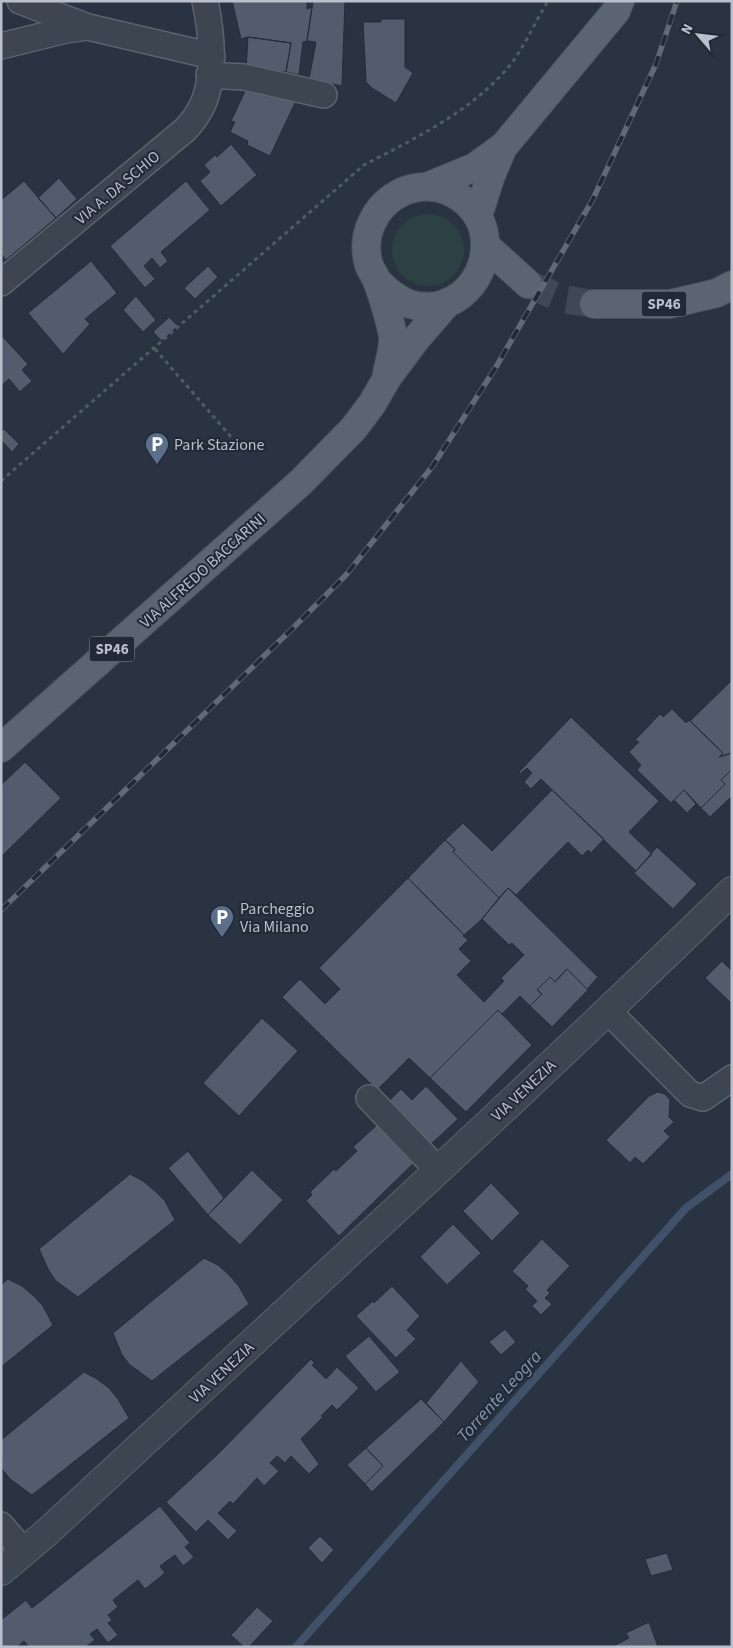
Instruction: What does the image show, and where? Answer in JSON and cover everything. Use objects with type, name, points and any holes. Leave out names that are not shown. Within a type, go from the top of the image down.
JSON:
[{"type":"main road","points":[[429,186],[475,167],[504,146],[616,11],[620,1]]},
{"type":"main road","points":[[478,216],[490,178],[504,146]]},
{"type":"main road","name":"VIA ALFREDO BACCARINI","points":[[378,282],[392,296],[409,304],[429,306],[448,302],[462,295],[473,284],[483,266],[486,246],[484,230],[478,216],[465,201],[448,190],[429,186],[410,188],[392,197],[378,210],[369,227],[366,246],[369,265],[378,282],[393,337],[387,378]]},
{"type":"main road","points":[[473,284],[528,284],[486,246]]},
{"type":"main road","name":"SP46","points":[[594,304],[670,304],[717,292],[732,285]]},
{"type":"main road","name":"VIA ALFREDO BACCARINI","points":[[1,748],[301,482],[354,428],[372,404],[387,378],[448,302]]},
{"type":"street","points":[[20,1],[88,27],[244,77],[324,95]]},
{"type":"street","name":"VIA A. DA SCHIO","points":[[1,283],[186,129],[199,112],[206,96],[210,65],[211,26],[205,1]]},
{"type":"street","points":[[2,42],[88,27]]},
{"type":"street","name":"VIA VENEZIA","points":[[1,1571],[24,1552],[438,1170],[608,1011],[732,891]]},
{"type":"street","points":[[608,1011],[690,1094],[702,1098],[732,1078]]},
{"type":"street","points":[[368,1098],[438,1170]]},
{"type":"street","points":[[1,1525],[24,1552]]},
{"type":"path","points":[[1,481],[155,349],[364,165],[416,138],[473,102],[507,69],[548,1]]},
{"type":"path","points":[[155,349],[232,438]]},
{"type":"green space","points":[[435,214],[454,224],[462,236],[464,250],[462,264],[454,276],[442,284],[421,286],[402,276],[394,264],[392,243],[402,224],[414,216]]},
{"type":"building","points":[[232,1],[307,1],[307,9],[312,7],[307,41],[303,42],[299,75],[286,72],[291,43],[248,37],[241,39]]},
{"type":"building","points":[[313,1],[345,1],[342,86],[309,79],[316,42],[307,41]]},
{"type":"building","points":[[381,19],[405,19],[405,67],[413,73],[396,103],[366,82],[363,22],[381,22]]},
{"type":"building","points":[[248,37],[291,43],[286,72],[246,70]]},
{"type":"building","points":[[247,87],[296,101],[270,156],[247,145],[248,141],[230,132],[235,122],[231,121]]},
{"type":"building","points":[[231,144],[257,175],[221,206],[200,181],[210,172],[204,165],[215,155],[217,157]]},
{"type":"building","points":[[59,178],[77,199],[56,218],[38,198]]},
{"type":"building","points":[[24,181],[56,218],[6,260],[1,254],[1,200]]},
{"type":"building","points":[[186,181],[210,210],[161,252],[168,261],[160,268],[152,258],[144,266],[155,279],[145,288],[110,246]]},
{"type":"building","points":[[91,261],[117,293],[85,319],[90,324],[63,354],[28,313]]},
{"type":"building","points":[[208,266],[218,277],[195,299],[184,288]]},
{"type":"building","points":[[136,296],[156,320],[143,332],[123,310]]},
{"type":"building","points":[[169,317],[178,326],[162,341],[153,332]]},
{"type":"building","points":[[1,335],[28,364],[22,370],[32,381],[20,392],[9,379],[1,386]]},
{"type":"building","points":[[4,429],[19,444],[12,452],[1,440],[1,431]]},
{"type":"building","points":[[732,680],[732,753],[719,757],[723,753],[690,721]]},
{"type":"building","points":[[672,709],[686,723],[689,720],[723,753],[719,757],[732,753],[732,769],[721,780],[725,784],[701,808],[684,790],[671,803],[637,770],[641,765],[629,752],[639,742],[635,740],[660,714],[663,717]]},
{"type":"building","points":[[571,717],[659,801],[629,832],[652,854],[636,871],[541,779],[531,789],[524,782],[532,773],[527,768],[520,774],[519,772]]},
{"type":"building","points":[[25,762],[61,798],[1,857],[1,785]]},
{"type":"building","points":[[732,769],[732,796],[710,817],[701,808],[725,784],[721,780]]},
{"type":"building","points":[[552,790],[604,839],[591,853],[588,850],[582,856],[568,842],[516,895],[508,888],[499,898],[453,852],[455,849],[445,840],[463,823],[492,851]]},
{"type":"building","points":[[684,790],[696,804],[687,813],[674,800]]},
{"type":"building","points":[[445,840],[455,849],[453,852],[499,898],[482,919],[464,935],[408,878]]},
{"type":"building","points":[[657,847],[697,884],[673,909],[634,873]]},
{"type":"building","points":[[408,878],[468,940],[459,949],[471,961],[457,975],[484,1002],[504,981],[501,978],[524,955],[512,943],[509,945],[482,919],[508,888],[598,977],[587,989],[567,969],[555,982],[550,977],[537,990],[542,994],[530,1006],[520,996],[502,1014],[498,1010],[430,1078],[409,1058],[377,1090],[282,997],[300,979],[325,1004],[340,989],[319,968]]},
{"type":"building","points":[[722,961],[732,971],[732,1004],[705,978]]},
{"type":"building","points":[[567,969],[588,990],[552,1027],[530,1006],[542,994],[537,990],[550,977],[555,982]]},
{"type":"building","points":[[498,1010],[532,1045],[466,1112],[430,1078]]},
{"type":"building","points":[[262,1018],[298,1051],[239,1116],[203,1083]]},
{"type":"building","points":[[426,1086],[458,1119],[429,1146],[387,1103],[401,1089],[412,1100]]},
{"type":"building","points":[[658,1092],[665,1094],[670,1100],[669,1117],[674,1122],[664,1131],[670,1137],[643,1164],[635,1157],[630,1163],[606,1140],[649,1096]]},
{"type":"building","points":[[379,1123],[422,1155],[339,1236],[306,1201],[312,1195],[310,1192],[334,1169],[336,1171],[357,1151],[353,1147]]},
{"type":"building","points":[[188,1151],[224,1198],[208,1215],[168,1168]]},
{"type":"building","points":[[252,1170],[283,1200],[240,1245],[208,1215]]},
{"type":"building","points":[[130,1174],[143,1181],[165,1201],[175,1220],[78,1297],[56,1281],[39,1249]]},
{"type":"building","points":[[491,1183],[520,1213],[492,1241],[463,1211]]},
{"type":"building","points":[[453,1224],[481,1253],[447,1285],[420,1257]]},
{"type":"building","points":[[542,1239],[570,1266],[547,1290],[550,1293],[545,1298],[552,1304],[541,1315],[532,1306],[537,1301],[525,1289],[528,1286],[512,1271]]},
{"type":"building","points":[[204,1258],[218,1265],[229,1275],[238,1285],[249,1304],[152,1381],[130,1365],[122,1355],[113,1333]]},
{"type":"building","points":[[8,1279],[22,1286],[34,1296],[43,1306],[53,1325],[1,1367],[1,1285]]},
{"type":"building","points":[[392,1286],[420,1316],[407,1330],[416,1339],[396,1358],[356,1316],[373,1301],[374,1303]]},
{"type":"building","points":[[505,1329],[516,1342],[501,1355],[489,1342]]},
{"type":"building","points":[[369,1336],[400,1372],[376,1392],[345,1356]]},
{"type":"building","points":[[311,1359],[315,1364],[312,1365],[326,1379],[337,1367],[359,1388],[337,1410],[332,1405],[301,1439],[319,1464],[309,1474],[291,1456],[285,1463],[277,1456],[270,1463],[279,1471],[264,1486],[257,1478],[233,1504],[230,1501],[218,1513],[237,1531],[228,1540],[208,1520],[196,1532],[166,1502],[217,1455]]},
{"type":"building","points":[[461,1361],[479,1382],[444,1422],[426,1403]]},
{"type":"building","points":[[84,1372],[109,1388],[129,1418],[32,1495],[10,1479],[2,1469],[1,1440]]},
{"type":"building","points":[[421,1399],[444,1422],[372,1492],[365,1484],[383,1466],[366,1448]]},
{"type":"building","points":[[366,1448],[383,1466],[365,1484],[347,1465]]},
{"type":"building","points":[[160,1506],[190,1543],[185,1547],[194,1557],[183,1566],[175,1555],[160,1566],[165,1573],[145,1589],[138,1580],[113,1600],[118,1607],[108,1615],[112,1620],[108,1623],[118,1635],[108,1643],[97,1629],[90,1634],[95,1640],[83,1647],[29,1647],[24,1641],[17,1647],[1,1647],[1,1620],[26,1600],[32,1608]]},
{"type":"building","points":[[320,1536],[334,1550],[322,1563],[308,1548]]},
{"type":"building","points":[[667,1553],[673,1570],[651,1576],[645,1559]]},
{"type":"building","points":[[257,1607],[273,1621],[249,1647],[244,1647],[231,1635]]},
{"type":"building","points":[[649,1622],[658,1647],[612,1647],[629,1638],[626,1633]]},
{"type":"waterway","name":"Torrente Leogra","points":[[296,1647],[686,1208],[732,1174]]},
{"type":"tunnel","points":[[528,284],[563,299],[594,304]]},
{"type":"railway","points":[[1,910],[346,575],[432,467],[496,367],[593,199],[656,64],[677,1]]},
{"type":"place","name":"Park Stazione","points":[[157,465]]},
{"type":"place","name":"Parcheggio Via Milano","points":[[222,938]]}]
